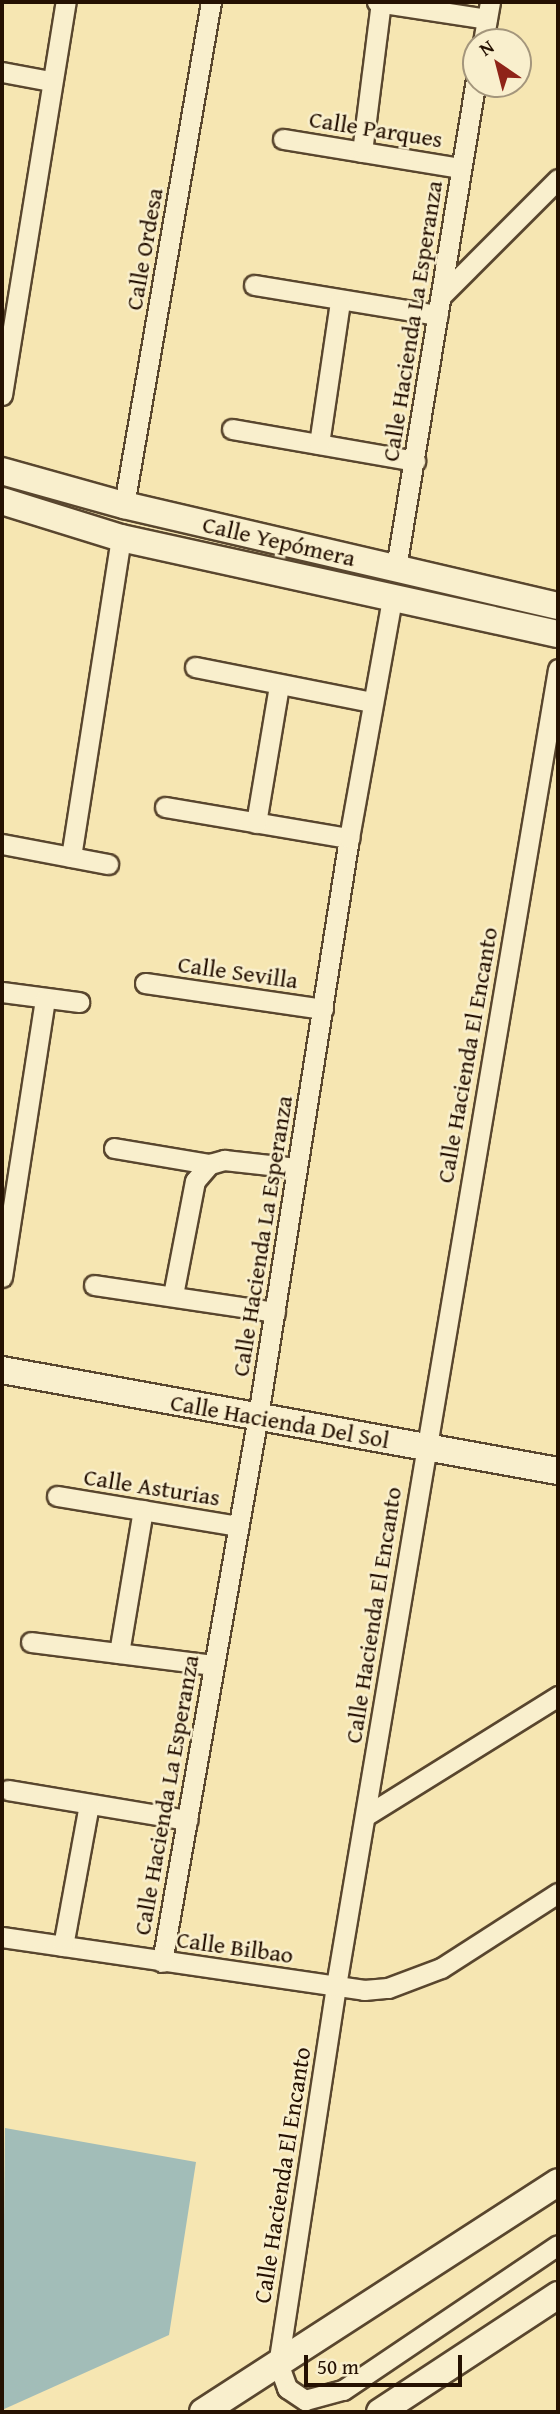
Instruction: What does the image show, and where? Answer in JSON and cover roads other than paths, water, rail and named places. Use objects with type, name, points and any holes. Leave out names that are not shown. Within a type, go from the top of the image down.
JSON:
[{"type":"street","points":[[2,395],[50,81],[66,2]]},
{"type":"street","name":"Calle Ordesa","points":[[124,505],[211,2]]},
{"type":"street","points":[[362,152],[379,2],[488,10],[485,28]]},
{"type":"street","points":[[2,72],[50,81]]},
{"type":"street","name":"Calle Hacienda La Esperanza","points":[[396,568],[473,98]]},
{"type":"street","name":"Calle Parques","points":[[283,139],[461,168]]},
{"type":"street","points":[[254,285],[341,301],[440,305],[558,179]]},
{"type":"street","points":[[319,444],[341,301]]},
{"type":"street","points":[[232,429],[415,461]]},
{"type":"street","name":"Calle Yepómera","points":[[2,471],[124,505],[558,606]]},
{"type":"street","name":"Calle Yepómera","points":[[2,501],[121,538],[392,600],[558,634]]},
{"type":"street","points":[[71,857],[121,538]]},
{"type":"street","name":"Calle Hacienda La Esperanza","points":[[162,1962],[258,1416],[349,838],[392,600]]},
{"type":"street","points":[[195,667],[279,686],[372,702]]},
{"type":"street","name":"Calle Hacienda El Encanto","points":[[278,2363],[424,1447],[558,669]]},
{"type":"street","points":[[256,822],[279,686]]},
{"type":"street","points":[[165,807],[349,838]]},
{"type":"street","points":[[2,844],[108,864]]},
{"type":"street","name":"Calle Sevilla","points":[[145,983],[323,1009]]},
{"type":"street","points":[[2,992],[79,1002]]},
{"type":"street","points":[[2,1277],[45,999]]},
{"type":"street","points":[[114,1148],[211,1164],[224,1160],[297,1168]]},
{"type":"street","points":[[173,1295],[195,1181],[211,1164]]},
{"type":"street","points":[[94,1285],[275,1312]]},
{"type":"street","name":"Calle Hacienda Del Sol","points":[[2,1370],[558,1471]]},
{"type":"street","name":"Calle Asturias","points":[[57,1496],[239,1525]]},
{"type":"street","points":[[119,1653],[144,1510]]},
{"type":"street","points":[[32,1642],[214,1665]]},
{"type":"street","points":[[367,1815],[558,1696]]},
{"type":"street","points":[[8,1790],[188,1820]]},
{"type":"street","points":[[63,1946],[89,1805]]},
{"type":"street","name":"Calle Bilbao","points":[[2,1937],[363,1990],[414,1981],[480,1944],[558,1893]]},
{"type":"street","points":[[203,2412],[558,2182]]},
{"type":"street","points":[[278,2363],[288,2388],[305,2400],[343,2390],[558,2245]]},
{"type":"street","points":[[380,2412],[558,2295]]},
{"type":"water","points":[[5,2128],[196,2162],[169,2335],[2,2410]]}]
